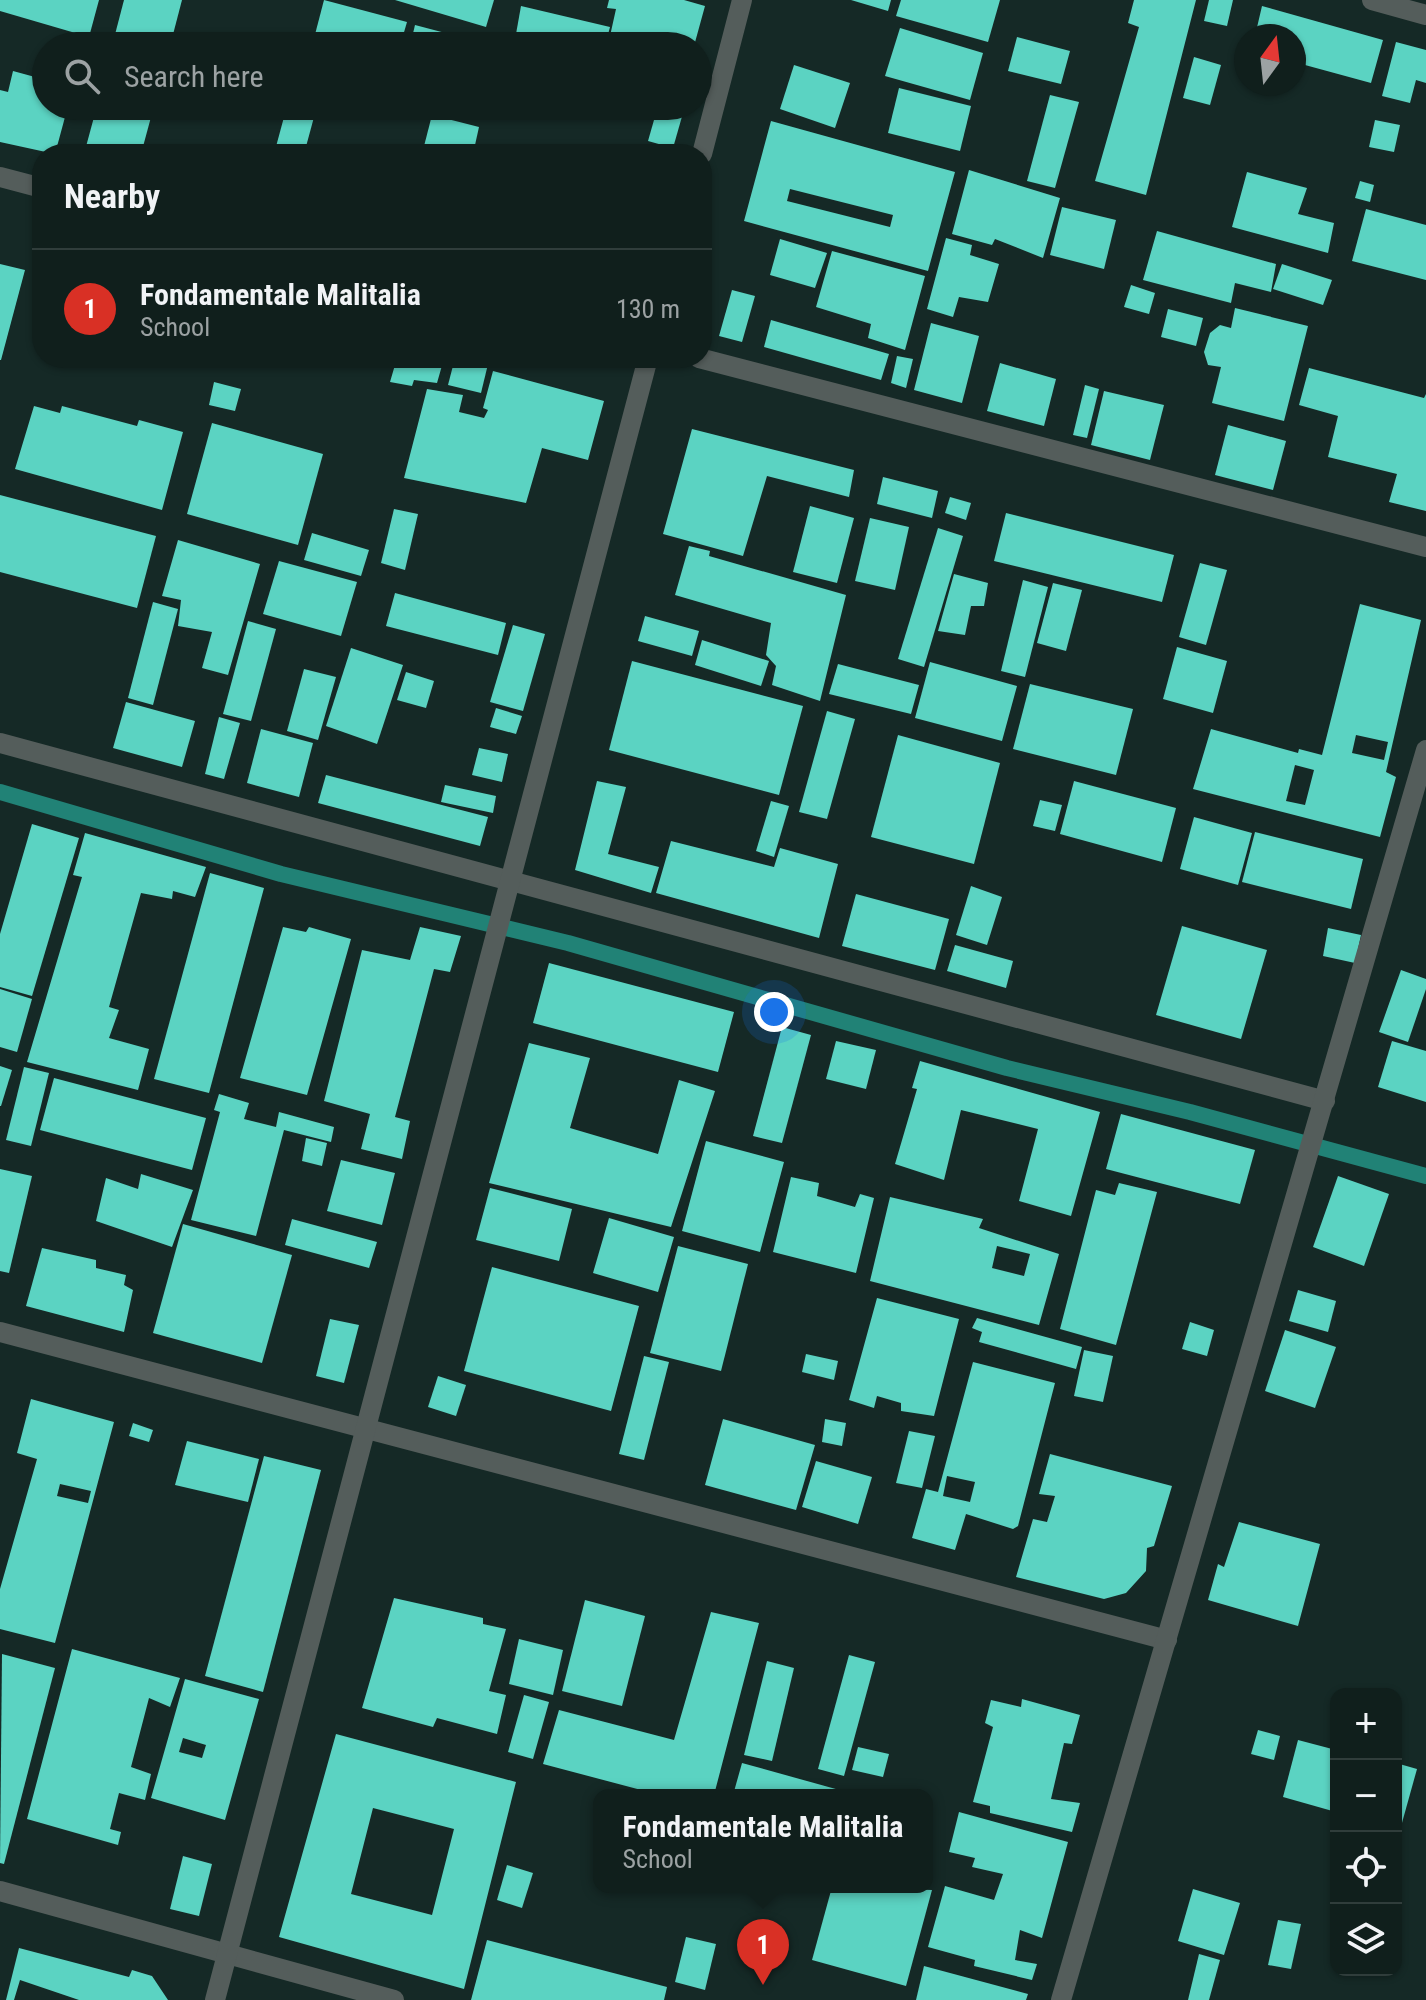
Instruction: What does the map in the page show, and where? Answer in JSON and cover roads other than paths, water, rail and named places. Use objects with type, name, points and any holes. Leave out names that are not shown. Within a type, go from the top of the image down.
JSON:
[{"type":"street","points":[[712,116],[742,0]]},
{"type":"street","points":[[1372,0],[1426,15]]},
{"type":"street","points":[[705,144],[711,120]]},
{"type":"street","points":[[0,177],[32,185]]},
{"type":"street","points":[[712,361],[1426,547]]},
{"type":"street","points":[[215,2000],[645,368]]},
{"type":"street","points":[[0,743],[511,878],[1325,1101]]},
{"type":"street","points":[[1061,2000],[1426,750]]},
{"type":"street","points":[[0,1332],[1167,1640]]},
{"type":"street","points":[[0,1891],[394,2000]]},
{"type":"waterway","points":[[0,792],[281,874],[568,943],[1007,1068],[1190,1112],[1426,1176]]},
{"type":"place","name":"Fondamentale Malitalia","points":[[763,1985]]}]
